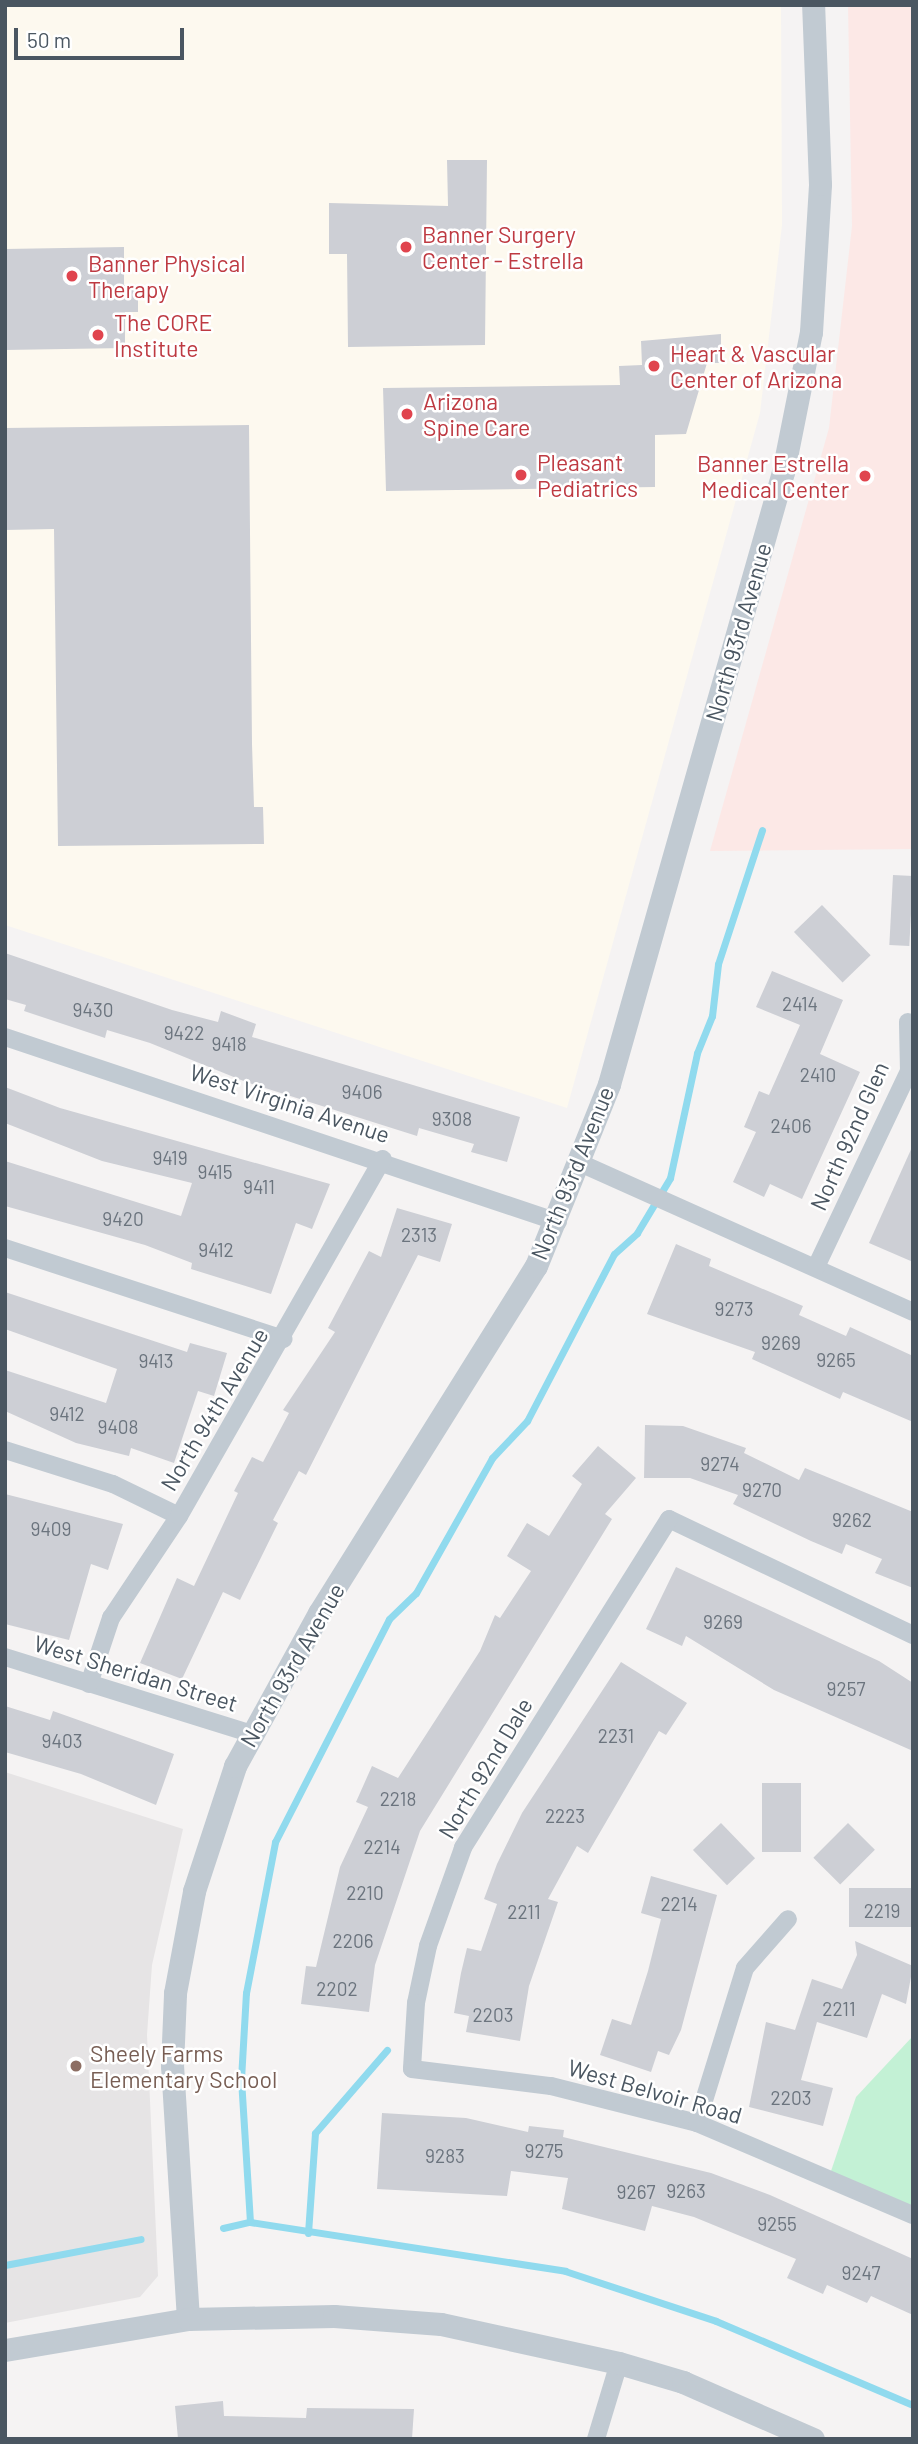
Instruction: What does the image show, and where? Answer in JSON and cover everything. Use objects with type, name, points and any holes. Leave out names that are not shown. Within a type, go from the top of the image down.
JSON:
[{"type":"street","name":"North 93rd Avenue","points":[[188,2319],[174,2143],[175,1993],[206,1851],[252,1734],[319,1613],[511,1311],[558,1222],[609,1084],[783,472],[818,264],[813,5]]},
{"type":"street","name":"North 92nd Glen","points":[[816,1267],[909,1071],[908,1022]]},
{"type":"street","name":"West Virginia Avenue","points":[[5,1037],[383,1159],[558,1222]]},
{"type":"street","name":"North 94th Avenue","points":[[89,1684],[111,1618],[179,1516],[284,1339],[383,1159]]},
{"type":"street","points":[[580,1163],[913,1312]]},
{"type":"street","points":[[5,1248],[284,1339]]},
{"type":"street","points":[[5,1450],[113,1485],[179,1516]]},
{"type":"street","name":"North 92nd Dale","points":[[412,2069],[416,2003],[428,1946],[463,1848],[669,1519],[913,1634]]},
{"type":"street","name":"West Sheridan Street","points":[[5,1657],[252,1734]]},
{"type":"street","points":[[697,2123],[745,1968],[788,1919]]},
{"type":"street","name":"West Belvoir Road","points":[[412,2069],[551,2086],[697,2123],[913,2215]]},
{"type":"street","points":[[5,2350],[188,2319],[334,2316],[441,2324],[619,2362],[715,2395],[813,2439]]},
{"type":"street","points":[[596,2439],[619,2362]]},
{"type":"shaded area","points":[[5,5],[781,5],[782,225],[760,413],[567,1108],[5,925]]},
{"type":"shaded area","name":"Banner Estrella Medical Center","points":[[848,5],[913,5],[913,849],[710,851],[829,428],[852,226]]},
{"type":"shaded area","name":"Sheely Farms Elementary School","points":[[5,1772],[183,1829],[152,1965],[147,2035],[158,2276],[140,2297],[5,2323]]},
{"type":"green space","points":[[913,2036],[913,2215],[829,2177],[856,2097]]},
{"type":"building","name":"Banner Surgery Center - Estrella","points":[[447,160],[487,160],[485,345],[348,347],[347,254],[329,254],[329,203],[448,206]]},
{"type":"building","points":[[124,247],[124,285],[138,285],[138,312],[125,312],[125,348],[5,350],[5,249]]},
{"type":"building","points":[[721,334],[721,363],[707,363],[686,434],[655,435],[655,487],[386,491],[383,388],[620,385],[619,366],[642,365],[641,341]]},
{"type":"building","points":[[249,425],[254,807],[263,807],[264,844],[58,846],[54,529],[5,530],[5,428]]},
{"type":"building","points":[[893,875],[913,876],[909,946],[889,945]]},
{"type":"building","points":[[822,905],[871,955],[843,982],[794,932]]},
{"type":"building","points":[[5,953],[172,1010],[218,1022],[221,1011],[256,1024],[252,1037],[520,1117],[507,1162],[471,1152],[474,1144],[419,1128],[417,1136],[246,1082],[150,1043],[107,1030],[105,1038],[24,1011],[26,1005],[5,999]]},
{"type":"building","points":[[772,971],[843,1000],[820,1054],[860,1072],[802,1199],[770,1184],[764,1197],[733,1182],[756,1132],[744,1127],[759,1091],[769,1095],[800,1025],[756,1007]]},
{"type":"building","points":[[5,1087],[60,1108],[330,1184],[312,1229],[296,1223],[271,1294],[191,1269],[192,1263],[145,1245],[5,1206],[5,1161],[181,1216],[192,1183],[102,1161],[5,1123]]},
{"type":"building","points":[[913,1145],[913,1262],[869,1243]]},
{"type":"building","points":[[397,1208],[452,1224],[440,1262],[418,1255],[306,1475],[299,1471],[273,1520],[278,1523],[240,1600],[223,1592],[182,1679],[140,1663],[177,1578],[194,1586],[238,1493],[234,1491],[252,1457],[263,1462],[289,1413],[283,1410],[335,1332],[328,1328],[369,1251],[381,1257]]},
{"type":"building","points":[[676,1244],[711,1259],[709,1266],[803,1306],[799,1315],[846,1336],[850,1327],[913,1356],[913,1422],[843,1392],[840,1399],[752,1359],[755,1352],[647,1314]]},
{"type":"building","points":[[5,1292],[187,1352],[190,1343],[227,1353],[214,1396],[198,1391],[174,1463],[131,1448],[129,1456],[76,1443],[5,1411],[5,1370],[106,1403],[117,1369],[5,1329]]},
{"type":"building","points":[[645,1425],[683,1426],[746,1448],[744,1453],[799,1480],[805,1468],[913,1512],[913,1588],[875,1573],[882,1559],[846,1544],[842,1554],[811,1541],[733,1504],[738,1495],[690,1478],[644,1478]]},
{"type":"building","points":[[598,1446],[636,1478],[605,1514],[612,1519],[420,1831],[375,1965],[369,2012],[301,2004],[306,1966],[316,1967],[340,1867],[368,1807],[356,1802],[372,1766],[398,1778],[480,1651],[495,1615],[500,1618],[531,1571],[507,1556],[527,1523],[549,1536],[582,1484],[572,1476]]},
{"type":"building","points":[[5,1494],[123,1524],[108,1570],[91,1564],[69,1640],[5,1624]]},
{"type":"building","points":[[676,1567],[879,1661],[913,1683],[913,1751],[774,1690],[686,1636],[682,1646],[646,1629]]},
{"type":"building","points":[[621,1662],[687,1703],[666,1735],[659,1731],[588,1853],[577,1846],[548,1899],[558,1902],[529,1986],[520,2041],[466,2032],[469,2016],[454,2013],[461,1973],[467,1948],[481,1951],[497,1904],[484,1899],[497,1864],[522,1813]]},
{"type":"building","points":[[5,1706],[50,1720],[53,1711],[174,1754],[156,1805],[81,1774],[5,1752]]},
{"type":"building","points":[[762,1783],[801,1783],[801,1852],[762,1852]]},
{"type":"building","points":[[721,1823],[755,1858],[727,1885],[693,1850]]},
{"type":"building","points":[[848,1823],[875,1850],[840,1885],[813,1858]]},
{"type":"building","points":[[651,1876],[717,1895],[681,2030],[669,2055],[658,2051],[651,2072],[600,2055],[612,2019],[631,2025],[648,1971],[661,1919],[641,1913]]},
{"type":"building","points":[[849,1888],[913,1888],[913,1927],[849,1927]]},
{"type":"building","points":[[855,1941],[913,1966],[906,2004],[882,1994],[867,2038],[817,2022],[801,2080],[833,2088],[823,2126],[749,2107],[766,2022],[795,2030],[812,1979],[842,1989],[857,1955]]},
{"type":"building","points":[[382,2113],[466,2118],[528,2132],[529,2126],[564,2130],[563,2137],[711,2173],[770,2195],[913,2259],[913,2315],[871,2296],[867,2303],[827,2285],[823,2294],[787,2278],[796,2259],[694,2217],[652,2206],[645,2231],[562,2209],[568,2178],[511,2171],[507,2196],[377,2189]]},
{"type":"building","points":[[223,2401],[224,2416],[306,2418],[307,2408],[414,2409],[412,2439],[178,2439],[175,2406]]},
{"type":"waterway","points":[[250,2222],[241,2079],[246,1993],[275,1842],[389,1619],[416,1593],[492,1458],[527,1421],[614,1254],[637,1233],[670,1178],[697,1053],[712,1016],[718,964],[762,830]]},
{"type":"waterway","points":[[308,2233],[315,2133],[387,2050]]},
{"type":"waterway","points":[[223,2228],[250,2222],[565,2271],[716,2321],[913,2405]]},
{"type":"waterway","points":[[5,2265],[141,2239]]},
{"type":"place","name":"Banner Surgery Center - Estrella","points":[[406,247]]},
{"type":"place","name":"Banner Physical Therapy","points":[[72,276]]},
{"type":"place","name":"The CORE Institute","points":[[98,335]]},
{"type":"place","name":"Heart & Vascular Center of Arizona","points":[[654,366]]},
{"type":"place","name":"Arizona Spine Care","points":[[407,414]]},
{"type":"place","name":"Pleasant Pediatrics","points":[[521,475]]},
{"type":"place","name":"Banner Estrella Medical Center","points":[[865,476]]},
{"type":"place","name":"Sheely Farms Elementary School","points":[[76,2066]]}]
